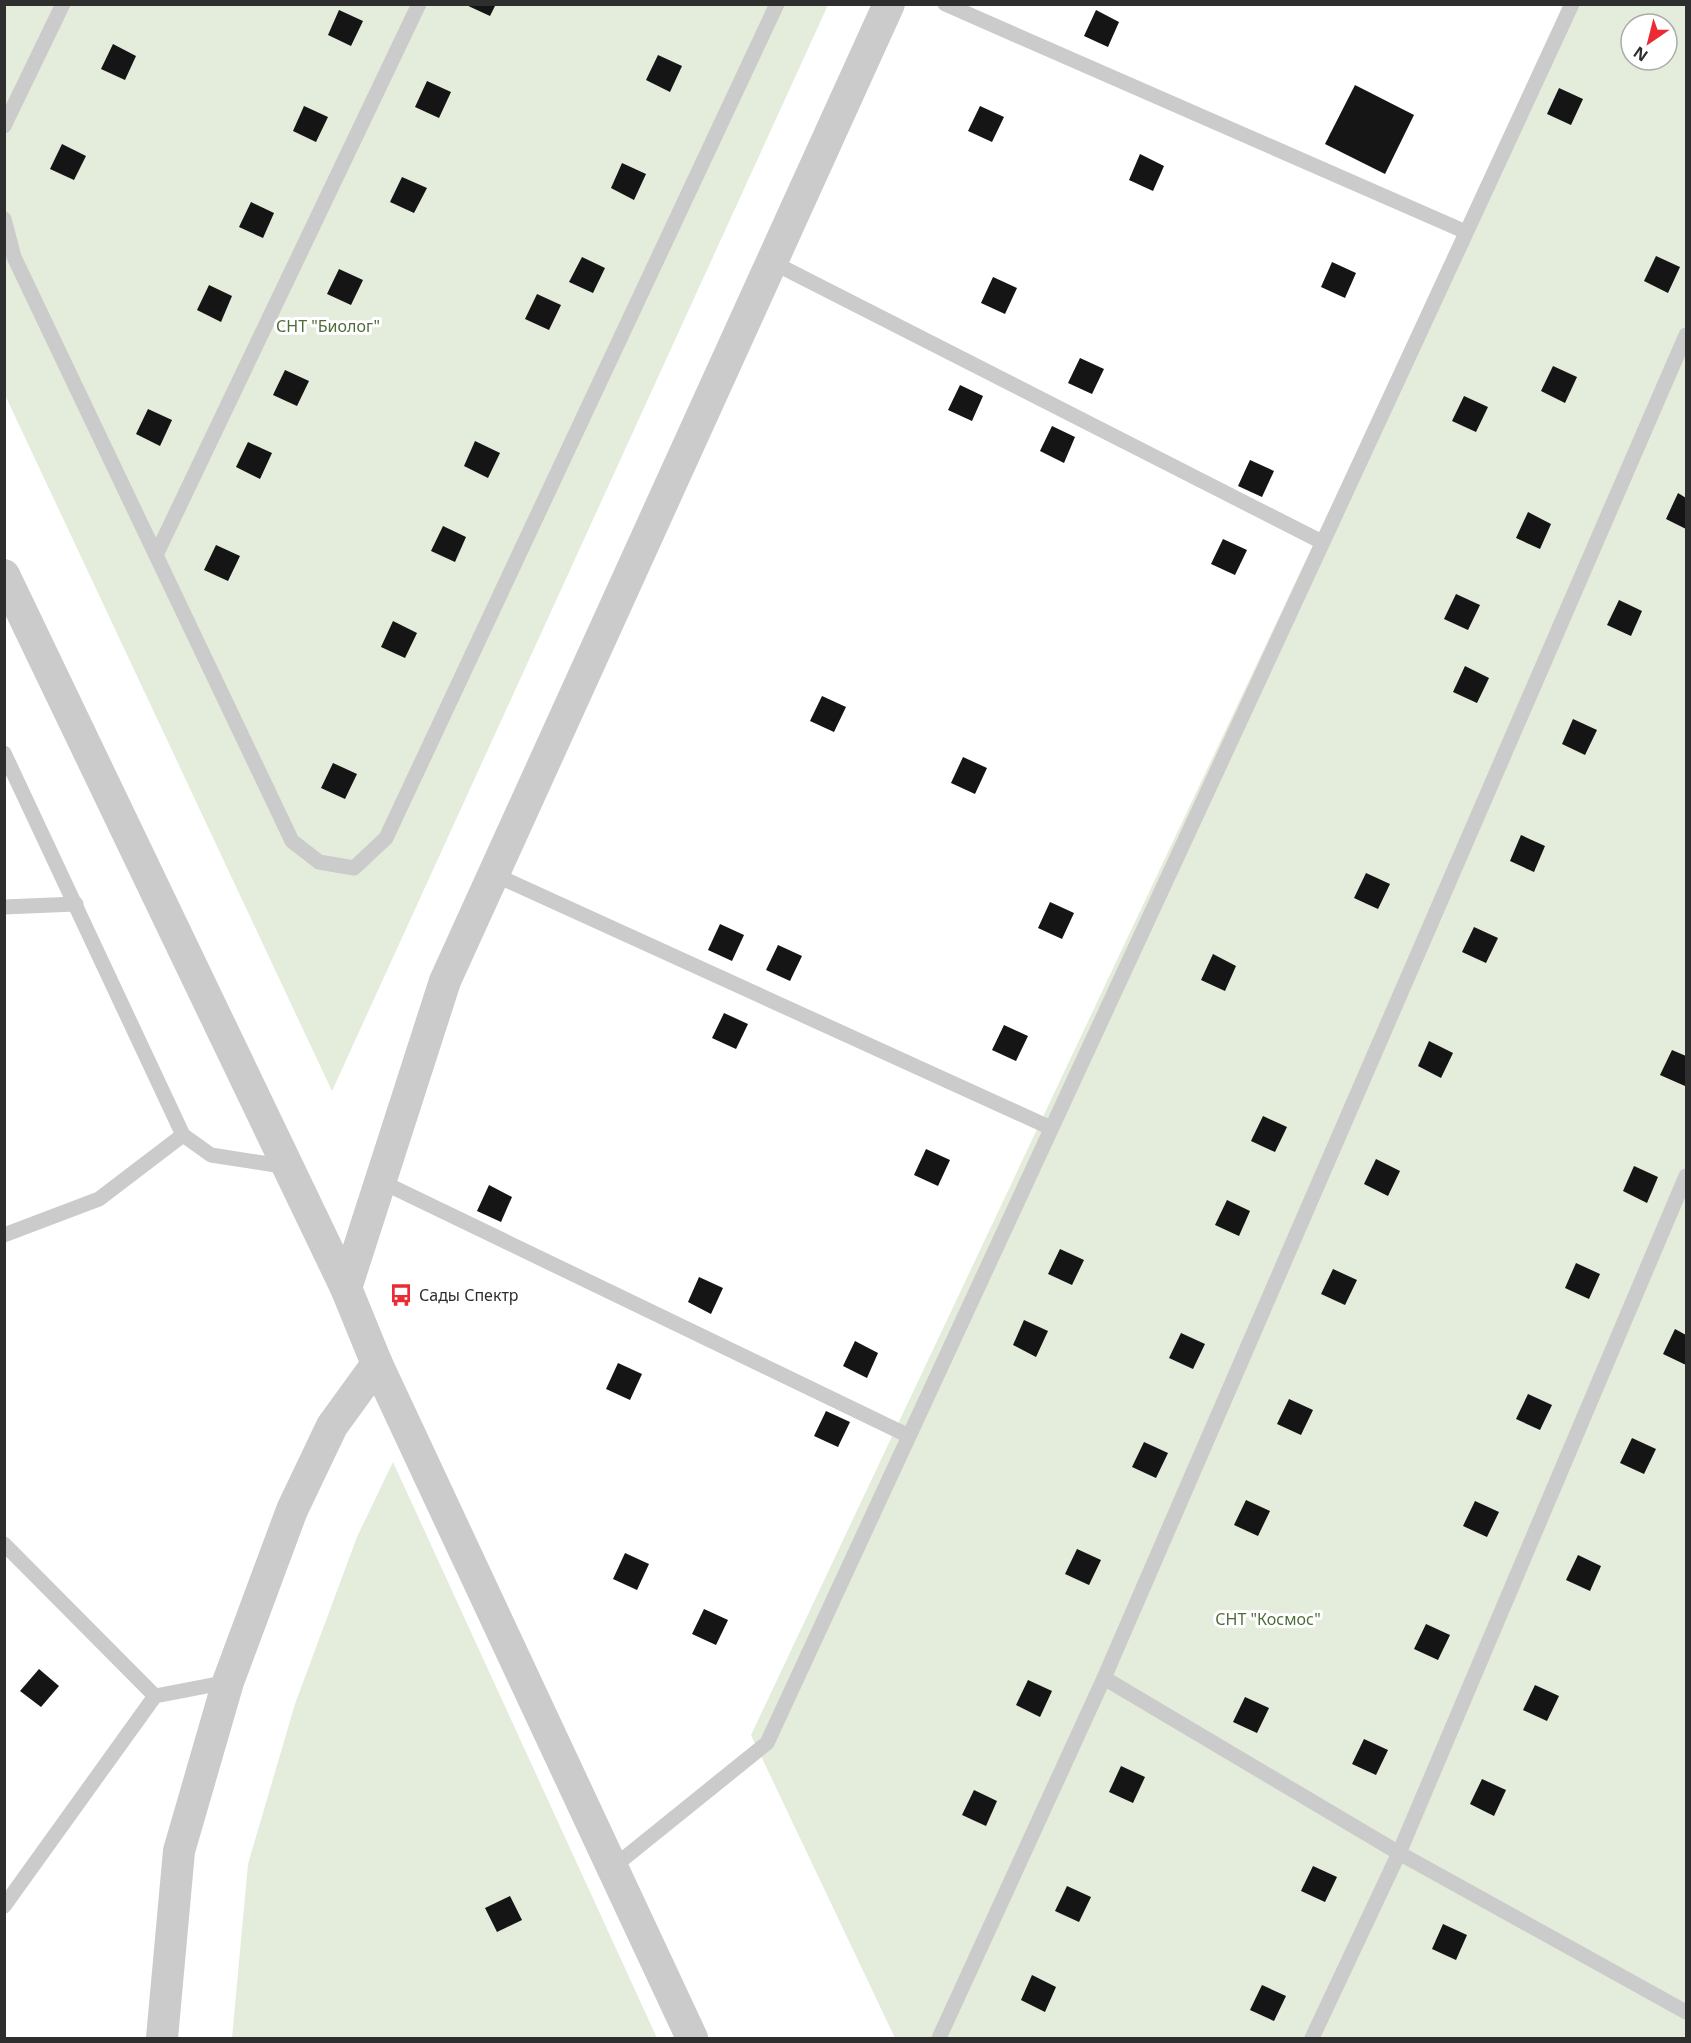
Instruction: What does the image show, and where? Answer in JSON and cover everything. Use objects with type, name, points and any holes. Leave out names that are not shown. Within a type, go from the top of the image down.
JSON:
[{"type":"street","points":[[345,1288],[445,981],[889,4]]},
{"type":"street","points":[[4,575],[345,1288],[376,1364],[692,2038]]},
{"type":"street","points":[[162,2038],[179,1851],[228,1682],[292,1510],[332,1426],[376,1364]]},
{"type":"lane","points":[[4,126],[63,4]]},
{"type":"lane","points":[[156,555],[419,4]]},
{"type":"lane","points":[[4,219],[14,258],[292,842],[319,862],[354,868],[386,838],[777,4]]},
{"type":"lane","points":[[945,4],[1466,232]]},
{"type":"lane","points":[[612,1868],[767,1743],[1572,4]]},
{"type":"lane","points":[[772,262],[1322,542]]},
{"type":"lane","points":[[939,2038],[1104,1678],[1686,335]]},
{"type":"lane","points":[[4,753],[183,1135],[211,1155],[288,1167]]},
{"type":"lane","points":[[493,874],[1052,1128]]},
{"type":"lane","points":[[4,906],[76,904]]},
{"type":"lane","points":[[4,1235],[99,1199],[183,1135]]},
{"type":"lane","points":[[1312,2038],[1399,1853],[1686,1176]]},
{"type":"lane","points":[[380,1181],[909,1436]]},
{"type":"lane","points":[[4,1544],[155,1696]]},
{"type":"lane","points":[[1104,1678],[1399,1853],[1686,2012]]},
{"type":"lane","points":[[4,1906],[155,1696],[228,1682]]},
{"type":"green space","name":"СНТ \"Биолог\"","points":[[4,5],[828,5],[332,1091],[5,395]]},
{"type":"green space","name":"СНТ \"Космос\"","points":[[1568,5],[1686,5],[1686,2038],[895,2038],[751,1735]]},
{"type":"green space","points":[[393,1462],[657,2038],[232,2038],[248,1864],[295,1704],[357,1537]]},
{"type":"building","points":[[464,4],[496,4],[490,16]]},
{"type":"building","points":[[339,10],[363,21],[351,46],[328,35]]},
{"type":"building","points":[[1096,10],[1119,22],[1108,47],[1084,36]]},
{"type":"building","points":[[113,44],[136,56],[125,80],[101,69]]},
{"type":"building","points":[[658,55],[682,66],[670,92],[646,80]]},
{"type":"building","points":[[427,81],[451,92],[439,118],[415,107]]},
{"type":"building","points":[[1355,85],[1414,115],[1385,174],[1325,144]]},
{"type":"building","points":[[1559,88],[1583,99],[1571,125],[1547,114]]},
{"type":"building","points":[[304,106],[328,117],[316,142],[293,131]]},
{"type":"building","points":[[980,106],[1004,117],[992,142],[968,131]]},
{"type":"building","points":[[62,144],[86,156],[74,180],[50,169]]},
{"type":"building","points":[[1140,154],[1164,166],[1153,191],[1129,180]]},
{"type":"building","points":[[622,163],[646,174],[634,200],[611,188]]},
{"type":"building","points":[[402,177],[427,188],[414,213],[390,202]]},
{"type":"building","points":[[251,202],[274,213],[263,238],[239,227]]},
{"type":"building","points":[[1656,256],[1680,267],[1668,293],[1644,281]]},
{"type":"building","points":[[582,257],[605,268],[593,293],[569,282]]},
{"type":"building","points":[[1332,262],[1356,273],[1345,298],[1321,287]]},
{"type":"building","points":[[339,269],[363,280],[351,305],[327,294]]},
{"type":"building","points":[[993,277],[1017,288],[1005,314],[981,303]]},
{"type":"building","points":[[209,285],[232,296],[221,322],[197,310]]},
{"type":"building","points":[[537,294],[561,305],[549,330],[525,319]]},
{"type":"building","points":[[1080,358],[1104,369],[1092,394],[1068,383]]},
{"type":"building","points":[[1553,366],[1577,377],[1565,403],[1541,391]]},
{"type":"building","points":[[285,370],[309,381],[297,406],[273,395]]},
{"type":"building","points":[[960,385],[983,396],[972,421],[948,410]]},
{"type":"building","points":[[1464,396],[1488,407],[1476,432],[1452,421]]},
{"type":"building","points":[[148,409],[172,420],[160,446],[136,434]]},
{"type":"building","points":[[1052,426],[1075,437],[1064,463],[1040,451]]},
{"type":"building","points":[[475,441],[500,453],[488,478],[464,466]]},
{"type":"building","points":[[248,442],[272,453],[260,479],[236,467]]},
{"type":"building","points":[[1250,460],[1274,471],[1262,497],[1238,486]]},
{"type":"building","points":[[1678,493],[1686,498],[1686,529],[1666,519]]},
{"type":"building","points":[[1528,512],[1551,524],[1540,549],[1516,538]]},
{"type":"building","points":[[443,526],[466,537],[455,562],[431,551]]},
{"type":"building","points":[[1223,539],[1247,550],[1235,575],[1211,564]]},
{"type":"building","points":[[216,545],[240,556],[228,581],[204,570]]},
{"type":"building","points":[[1456,594],[1480,605],[1468,630],[1444,619]]},
{"type":"building","points":[[1619,600],[1642,611],[1631,636],[1607,625]]},
{"type":"building","points":[[393,621],[417,633],[405,658],[381,647]]},
{"type":"building","points":[[1465,666],[1489,678],[1477,703],[1453,692]]},
{"type":"building","points":[[822,696],[846,707],[834,732],[810,721]]},
{"type":"building","points":[[1573,719],[1597,730],[1585,755],[1562,744]]},
{"type":"building","points":[[963,757],[987,768],[975,794],[951,783]]},
{"type":"building","points":[[333,763],[357,774],[345,799],[321,788]]},
{"type":"building","points":[[1521,835],[1545,846],[1534,872],[1510,861]]},
{"type":"building","points":[[1366,873],[1390,884],[1378,909],[1354,898]]},
{"type":"building","points":[[1050,902],[1074,913],[1062,939],[1038,928]]},
{"type":"building","points":[[720,924],[744,935],[732,961],[708,950]]},
{"type":"building","points":[[1474,927],[1498,938],[1486,963],[1462,952]]},
{"type":"building","points":[[778,945],[802,956],[790,981],[766,970]]},
{"type":"building","points":[[1213,954],[1236,966],[1225,991],[1201,980]]},
{"type":"building","points":[[724,1013],[748,1024],[736,1049],[712,1038]]},
{"type":"building","points":[[1004,1025],[1028,1036],[1016,1061],[992,1050]]},
{"type":"building","points":[[1429,1041],[1453,1053],[1441,1078],[1418,1066]]},
{"type":"building","points":[[1672,1050],[1686,1056],[1685,1086],[1660,1075]]},
{"type":"building","points":[[1263,1116],[1287,1127],[1275,1152],[1251,1141]]},
{"type":"building","points":[[926,1149],[950,1160],[938,1186],[914,1175]]},
{"type":"building","points":[[1376,1159],[1400,1171],[1388,1196],[1364,1184]]},
{"type":"building","points":[[1634,1166],[1658,1177],[1647,1203],[1623,1191]]},
{"type":"building","points":[[489,1185],[512,1197],[501,1222],[477,1211]]},
{"type":"building","points":[[1227,1200],[1250,1211],[1239,1236],[1215,1225]]},
{"type":"building","points":[[1060,1249],[1084,1260],[1072,1285],[1048,1274]]},
{"type":"building","points":[[1576,1263],[1600,1274],[1589,1299],[1565,1288]]},
{"type":"building","points":[[1333,1269],[1357,1280],[1345,1305],[1321,1294]]},
{"type":"building","points":[[699,1277],[723,1288],[711,1314],[688,1302]]},
{"type":"building","points":[[1024,1320],[1048,1331],[1036,1357],[1013,1345]]},
{"type":"building","points":[[1675,1329],[1686,1335],[1686,1365],[1663,1354]]},
{"type":"building","points":[[1181,1333],[1205,1344],[1193,1369],[1169,1358]]},
{"type":"building","points":[[855,1341],[878,1353],[867,1378],[843,1366]]},
{"type":"building","points":[[618,1363],[642,1374],[630,1400],[606,1389]]},
{"type":"building","points":[[1528,1394],[1552,1405],[1540,1430],[1516,1419]]},
{"type":"building","points":[[1289,1399],[1313,1410],[1301,1435],[1277,1424]]},
{"type":"building","points":[[826,1411],[850,1422],[838,1447],[814,1436]]},
{"type":"building","points":[[1632,1438],[1656,1449],[1644,1474],[1620,1463]]},
{"type":"building","points":[[1144,1442],[1168,1453],[1156,1478],[1132,1467]]},
{"type":"building","points":[[1246,1500],[1270,1511],[1258,1536],[1234,1525]]},
{"type":"building","points":[[1475,1501],[1499,1512],[1487,1537],[1463,1526]]},
{"type":"building","points":[[1077,1549],[1101,1560],[1089,1585],[1065,1574]]},
{"type":"building","points":[[625,1553],[649,1564],[637,1590],[613,1579]]},
{"type":"building","points":[[1578,1555],[1601,1566],[1590,1591],[1566,1580]]},
{"type":"building","points":[[704,1609],[728,1620],[716,1645],[692,1634]]},
{"type":"building","points":[[1426,1624],[1450,1635],[1438,1660],[1414,1649]]},
{"type":"building","points":[[39,1669],[59,1686],[41,1707],[20,1691]]},
{"type":"building","points":[[1028,1680],[1052,1691],[1040,1717],[1016,1705]]},
{"type":"building","points":[[1535,1685],[1559,1696],[1547,1721],[1523,1710]]},
{"type":"building","points":[[1245,1697],[1269,1708],[1257,1733],[1233,1722]]},
{"type":"building","points":[[1364,1739],[1388,1750],[1376,1775],[1352,1764]]},
{"type":"building","points":[[1121,1766],[1145,1777],[1133,1803],[1109,1792]]},
{"type":"building","points":[[1482,1779],[1506,1790],[1494,1816],[1470,1804]]},
{"type":"building","points":[[974,1790],[997,1801],[986,1826],[962,1815]]},
{"type":"building","points":[[1313,1866],[1337,1877],[1325,1902],[1301,1891]]},
{"type":"building","points":[[1067,1886],[1091,1897],[1079,1922],[1055,1911]]},
{"type":"building","points":[[510,1896],[522,1920],[497,1932],[485,1908]]},
{"type":"building","points":[[1443,1924],[1467,1935],[1456,1960],[1432,1949]]},
{"type":"building","points":[[1032,1975],[1056,1987],[1045,2012],[1021,2000]]},
{"type":"building","points":[[1262,1985],[1286,1996],[1274,2021],[1250,2010]]},
{"type":"place","name":"Сады Спектр","points":[[401,1295]]}]
